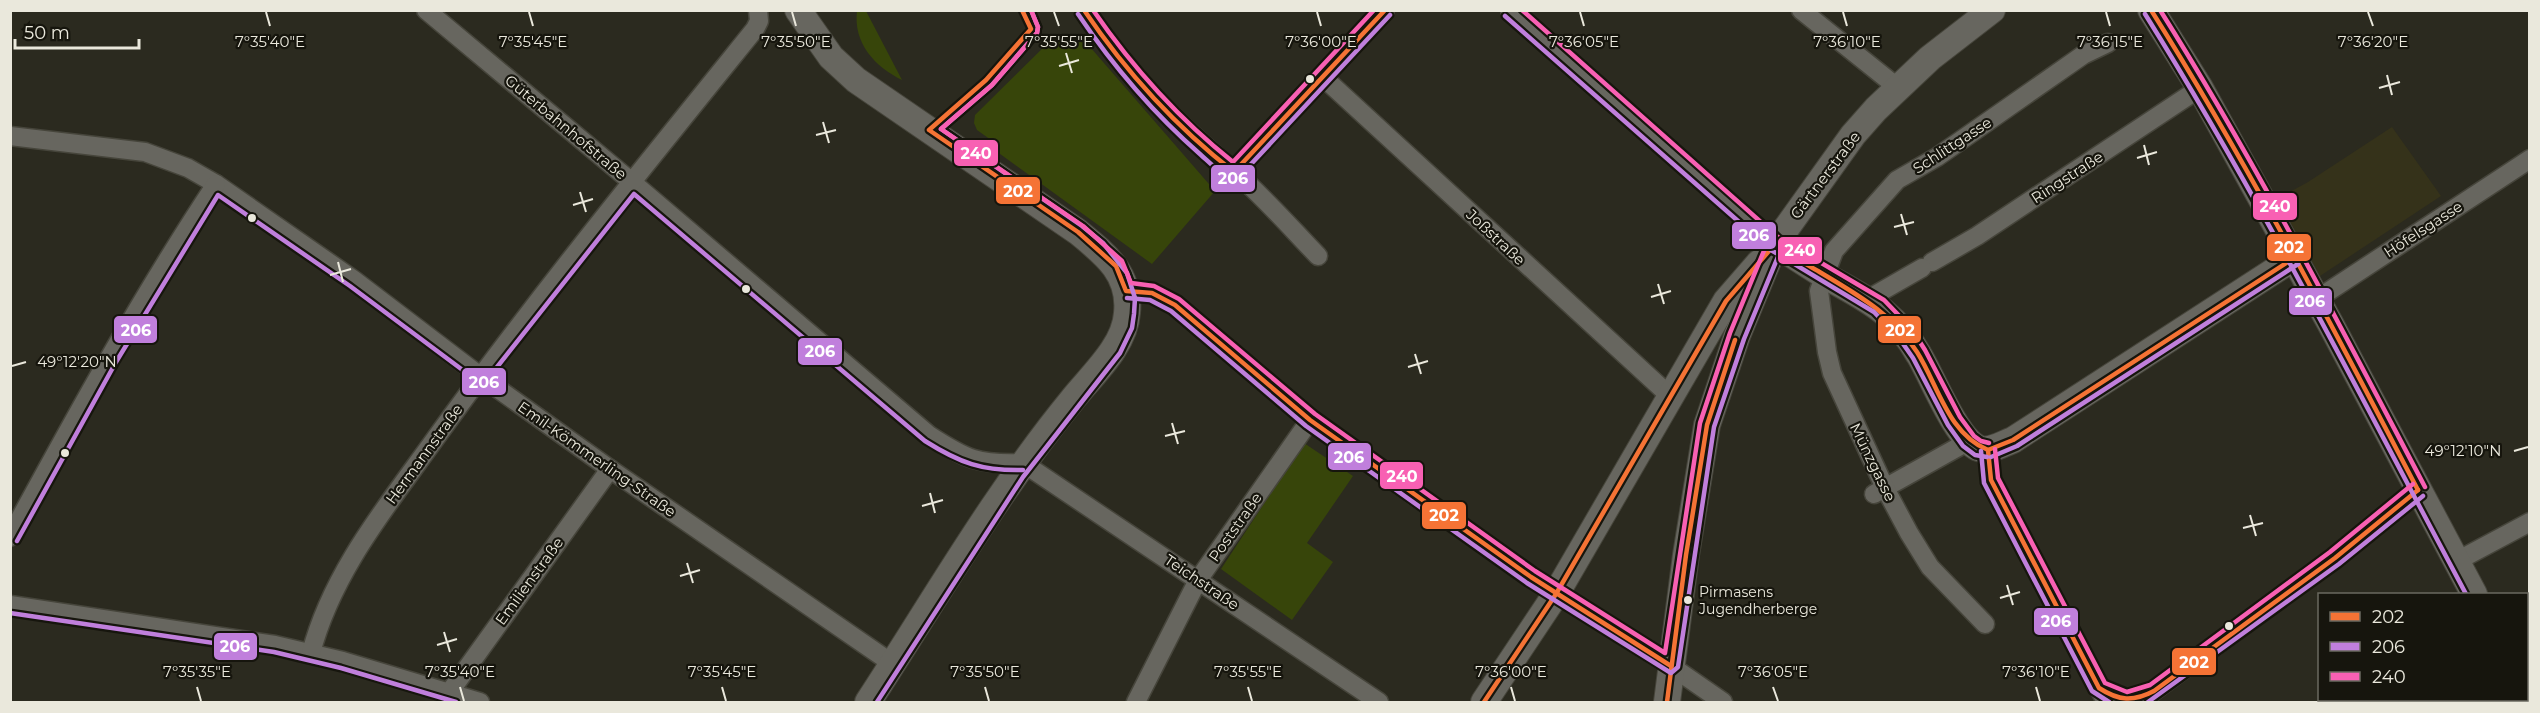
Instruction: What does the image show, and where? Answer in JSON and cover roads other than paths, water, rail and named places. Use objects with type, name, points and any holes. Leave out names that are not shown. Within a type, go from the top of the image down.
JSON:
[{"type":"main road","points":[[798,10],[831,57],[856,80],[1078,232],[1116,266],[1126,291],[1127,315],[1123,331],[1111,352],[1023,463],[868,702]]},
{"type":"main road","name":"Gärtnerstraße","points":[[1667,702],[1707,425],[1737,336],[1775,244],[1853,135],[1897,87],[1961,32],[1992,10]]},
{"type":"main road","points":[[2151,10],[2200,88],[2317,299],[2473,593]]},
{"type":"main road","points":[[1484,702],[1556,594],[1726,301],[1775,244],[1823,275],[1879,306],[1905,333],[1919,354],[1954,421],[1978,446],[2013,440],[2294,258]]},
{"type":"street","name":"Güterbahnhofstraße","points":[[426,10],[928,435],[954,453],[971,460],[989,464],[1023,463]]},
{"type":"street","points":[[1084,10],[1136,78],[1169,114],[1234,172],[1318,256]]},
{"type":"street","points":[[1234,172],[1385,10]]},
{"type":"street","points":[[1510,10],[1775,244]]},
{"type":"street","points":[[1801,10],[1897,87]]},
{"type":"street","name":"Hermannstraße","points":[[311,654],[322,618],[341,575],[379,517],[480,376],[755,29],[759,12]]},
{"type":"street","name":"Schlittgasse","points":[[1823,275],[1833,251],[1897,180],[1937,157],[2083,55],[2102,46]]},
{"type":"street","name":"Joßstraße","points":[[1324,78],[1670,396]]},
{"type":"street","name":"Ringstraße","points":[[1868,299],[1996,224],[2200,88]]},
{"type":"street","name":"Emil-Kömmerling-Straße","points":[[10,136],[145,152],[188,168],[216,184],[354,280],[480,376],[610,469],[893,664]]},
{"type":"street","name":"Höfelsgasse","points":[[2317,299],[2529,159]]},
{"type":"street","points":[[10,537],[68,430],[150,289],[216,184]]},
{"type":"street","name":"Münzgasse","points":[[1823,275],[1819,291],[1832,373],[1880,491],[1930,567],[1985,624]]},
{"type":"street","points":[[1126,291],[1138,289],[1153,292],[1175,305],[1310,420],[1433,510],[1556,594],[1671,666],[1723,702]]},
{"type":"street","name":"Poststraße","points":[[1136,702],[1198,579],[1310,420]]},
{"type":"street","points":[[1880,491],[1978,446],[1991,480],[2103,695],[2131,701],[2154,691],[2335,558],[2418,490]]},
{"type":"street","name":"Teichstraße","points":[[1023,463],[1379,702]]},
{"type":"street","name":"Emilienstraße","points":[[449,693],[610,469]]},
{"type":"street","points":[[2457,561],[2529,522]]},
{"type":"street","points":[[10,605],[229,637],[343,661],[480,702]]},
{"type":"place","name":"Pirmasens Jugendherberge","points":[[1688,600]]}]
